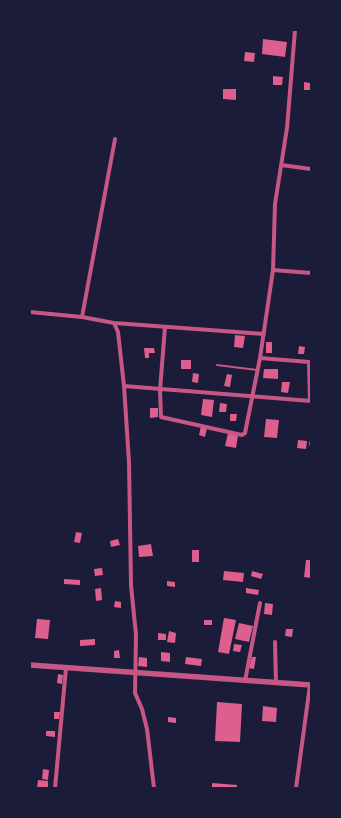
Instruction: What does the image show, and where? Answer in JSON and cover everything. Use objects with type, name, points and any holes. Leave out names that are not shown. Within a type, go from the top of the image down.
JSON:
[{"type":"street","points":[[165,327],[160,390],[161,417],[242,434],[245,432],[256,370],[260,358],[273,270],[275,204],[287,128],[295,30]]},
{"type":"street","points":[[82,317],[115,139]]},
{"type":"street","points":[[281,165],[311,169]]},
{"type":"street","points":[[273,270],[311,273]]},
{"type":"street","points":[[30,312],[82,317],[114,323],[264,334]]},
{"type":"street","points":[[114,323],[118,332],[124,386],[129,462],[131,585],[136,635],[135,693],[142,709],[147,729],[154,788]]},
{"type":"street","points":[[124,386],[311,401],[310,362],[260,358]]},
{"type":"street","points":[[245,682],[260,603]]},
{"type":"street","points":[[276,642],[276,684]]},
{"type":"street","points":[[30,665],[66,668],[136,668],[245,682],[310,685],[296,788]]},
{"type":"street","points":[[54,788],[66,668]]},
{"type":"lane","points":[[217,365],[256,370]]},
{"type":"building","points":[[263,39],[287,42],[285,57],[262,54]]},
{"type":"building","points":[[245,52],[255,53],[254,62],[244,61]]},
{"type":"building","points":[[273,76],[283,77],[282,85],[273,85]]},
{"type":"building","points":[[304,82],[310,83],[310,90],[304,90]]},
{"type":"building","points":[[223,89],[236,89],[236,100],[223,99]]},
{"type":"building","points":[[235,335],[245,336],[243,348],[234,347]]},
{"type":"building","points":[[266,342],[272,342],[272,353],[266,353]]},
{"type":"building","points":[[299,346],[305,347],[304,354],[298,354]]},
{"type":"building","points":[[144,348],[154,348],[155,353],[149,353],[149,358],[145,358]]},
{"type":"building","points":[[181,360],[191,360],[191,369],[181,369]]},
{"type":"building","points":[[264,369],[278,369],[278,379],[263,378]]},
{"type":"building","points":[[193,373],[199,374],[198,383],[192,382]]},
{"type":"building","points":[[227,374],[232,375],[230,387],[224,386]]},
{"type":"building","points":[[282,382],[290,382],[288,393],[281,392]]},
{"type":"building","points":[[203,399],[214,400],[212,417],[201,415]]},
{"type":"building","points":[[220,403],[227,404],[226,412],[219,412]]},
{"type":"building","points":[[150,408],[158,408],[158,417],[150,418]]},
{"type":"building","points":[[230,414],[237,414],[236,421],[230,421]]},
{"type":"building","points":[[266,419],[279,420],[277,438],[264,437]]},
{"type":"building","points":[[201,426],[207,428],[205,437],[199,435]]},
{"type":"building","points":[[228,433],[238,436],[236,448],[225,446]]},
{"type":"building","points":[[298,440],[307,441],[306,449],[297,448]]},
{"type":"building","points":[[76,532],[82,533],[80,543],[74,542]]},
{"type":"building","points":[[118,539],[120,545],[111,547],[110,541]]},
{"type":"building","points":[[151,544],[153,556],[139,557],[138,546]]},
{"type":"building","points":[[192,550],[199,550],[199,562],[192,562]]},
{"type":"building","points":[[306,560],[311,560],[311,578],[304,577]]},
{"type":"building","points":[[102,568],[103,575],[95,576],[94,569]]},
{"type":"building","points":[[224,571],[244,573],[243,582],[223,580]]},
{"type":"building","points":[[252,571],[263,574],[261,579],[251,576]]},
{"type":"building","points":[[64,579],[80,580],[80,585],[64,584]]},
{"type":"building","points":[[167,581],[175,582],[175,587],[167,586]]},
{"type":"building","points":[[101,588],[102,600],[96,601],[95,589]]},
{"type":"building","points":[[246,588],[259,590],[258,595],[246,593]]},
{"type":"building","points":[[115,601],[121,602],[121,608],[114,607]]},
{"type":"building","points":[[265,603],[273,604],[272,615],[264,614]]},
{"type":"building","points":[[224,618],[236,620],[229,654],[218,652]]},
{"type":"building","points":[[37,619],[50,620],[48,639],[35,638]]},
{"type":"building","points":[[204,620],[212,620],[212,625],[204,625]]},
{"type":"building","points":[[239,623],[253,626],[249,642],[235,639]]},
{"type":"building","points":[[286,629],[293,629],[292,637],[285,636]]},
{"type":"building","points":[[169,631],[176,633],[175,643],[167,642]]},
{"type":"building","points":[[158,633],[166,634],[166,640],[158,640]]},
{"type":"building","points":[[95,639],[95,645],[80,646],[80,640]]},
{"type":"building","points":[[234,644],[242,645],[240,652],[233,651]]},
{"type":"building","points":[[119,650],[120,658],[114,658],[114,651]]},
{"type":"building","points":[[161,652],[170,653],[170,662],[161,661]]},
{"type":"building","points":[[139,657],[147,658],[147,667],[138,666]]},
{"type":"building","points":[[186,657],[202,659],[201,666],[185,664]]},
{"type":"building","points":[[252,657],[256,657],[254,669],[249,668]]},
{"type":"building","points":[[58,674],[63,675],[62,684],[57,683]]},
{"type":"building","points":[[217,702],[242,704],[240,742],[215,741]]},
{"type":"building","points":[[263,706],[277,708],[276,722],[262,721]]},
{"type":"building","points":[[54,712],[60,712],[59,719],[54,719]]},
{"type":"building","points":[[168,717],[176,718],[176,723],[168,722]]},
{"type":"building","points":[[46,731],[55,731],[55,737],[46,736]]},
{"type":"building","points":[[43,769],[49,770],[48,780],[42,779]]},
{"type":"building","points":[[38,780],[48,781],[48,788],[37,788]]},
{"type":"building","points":[[212,783],[237,785],[237,788],[212,788]]}]
